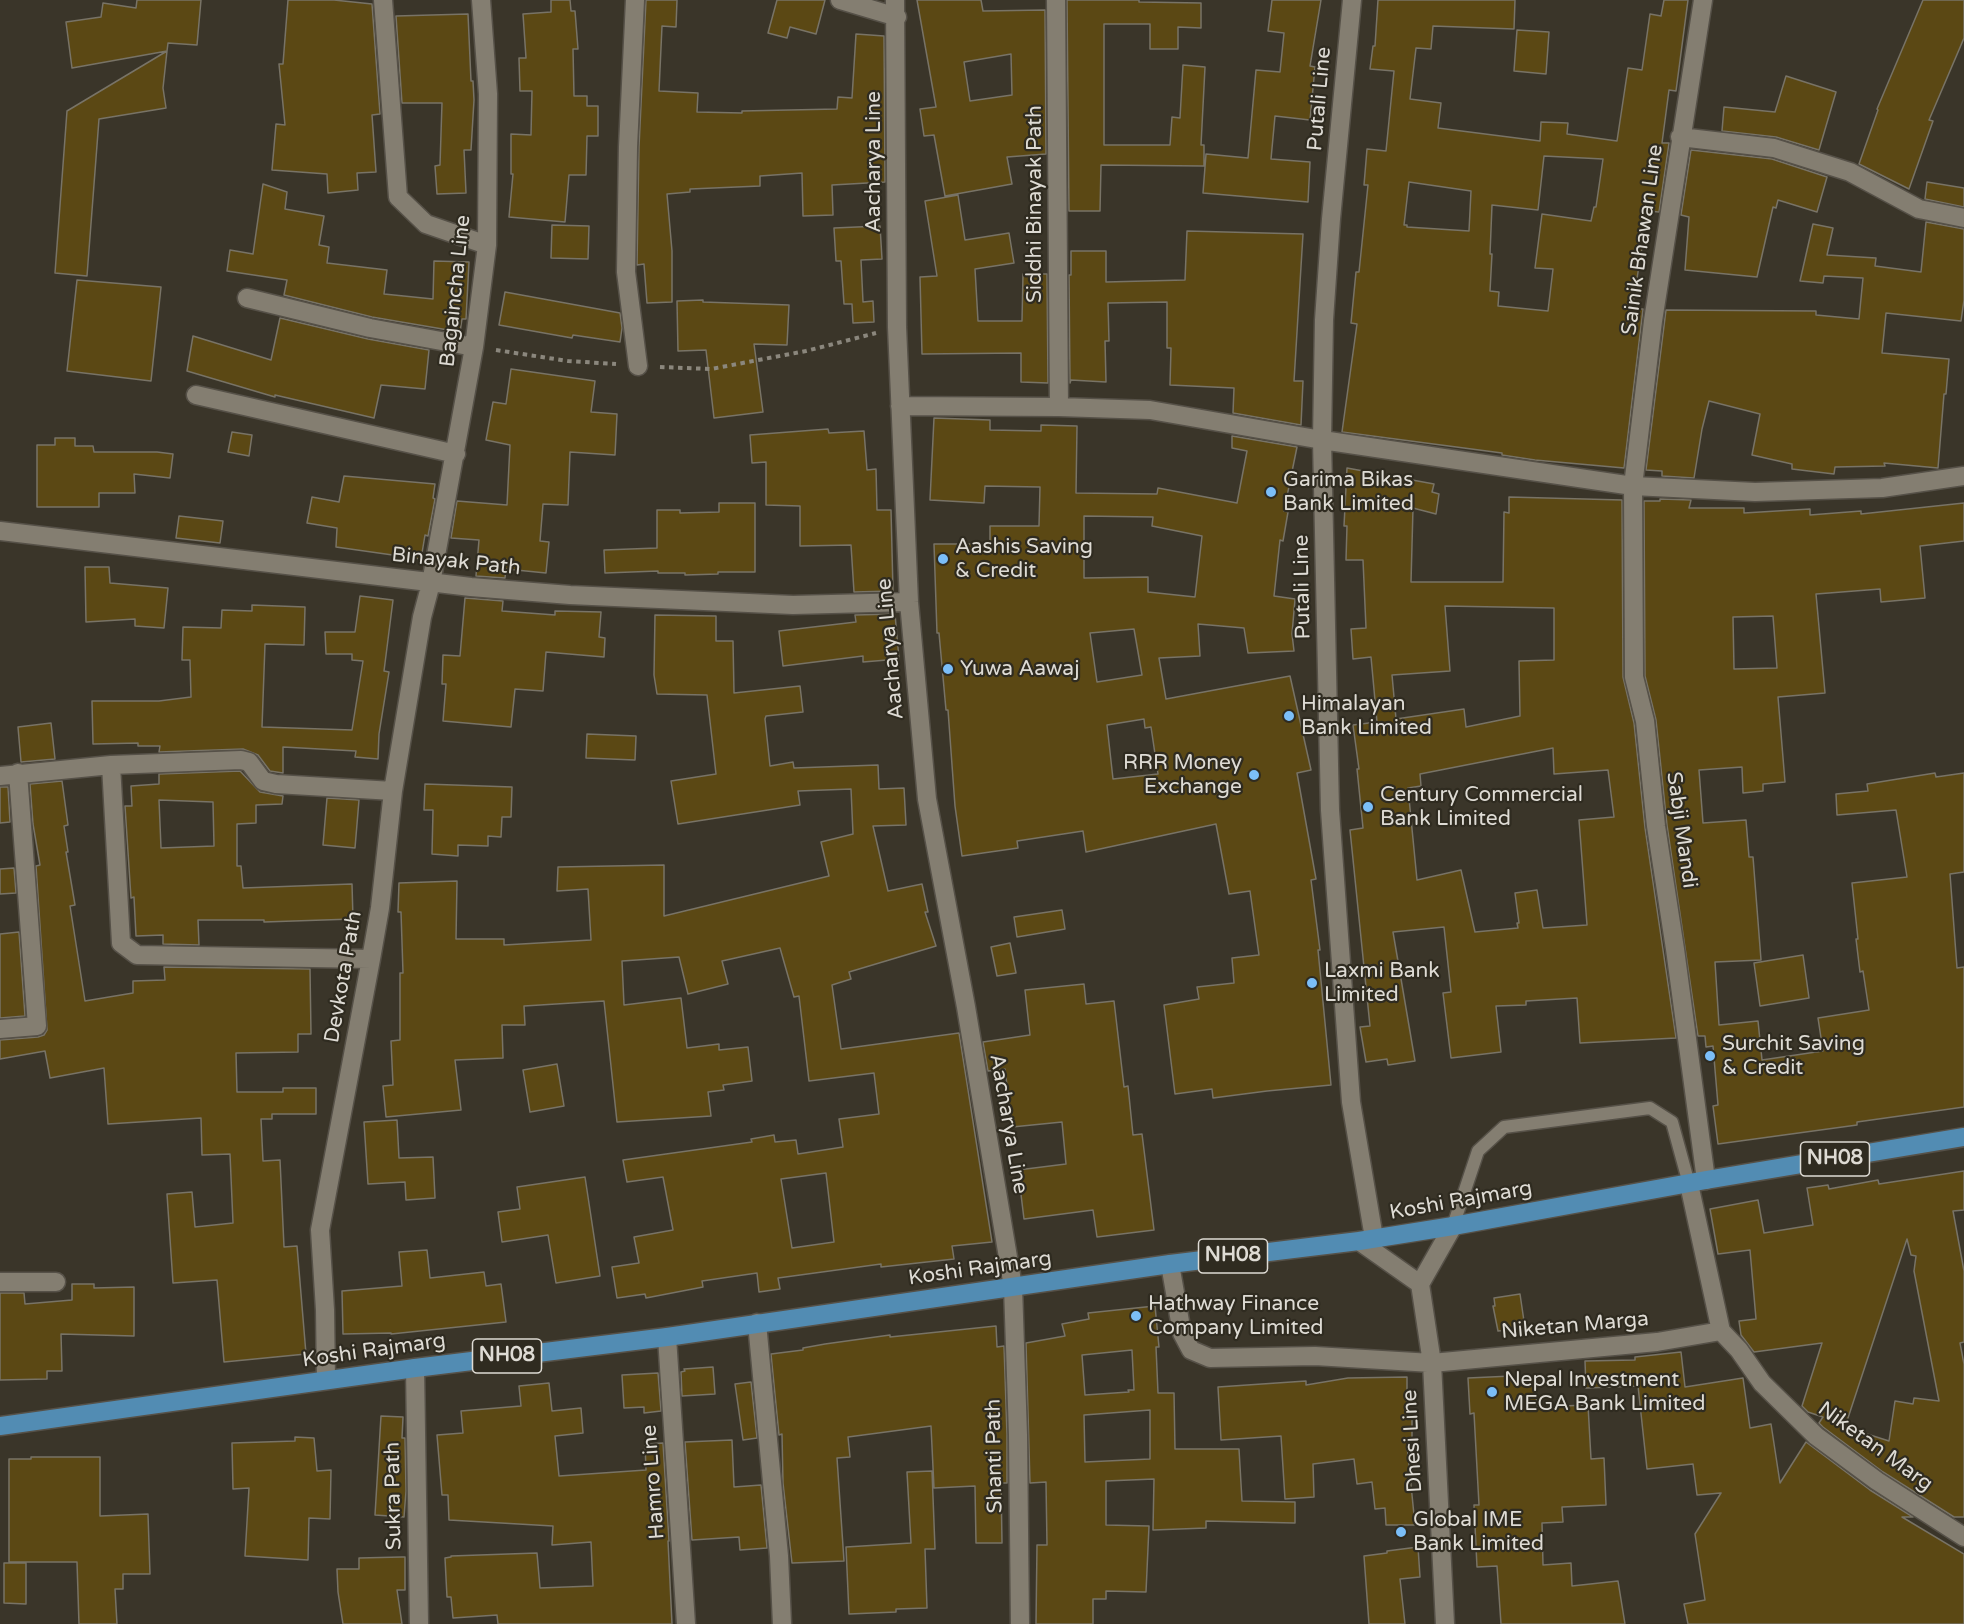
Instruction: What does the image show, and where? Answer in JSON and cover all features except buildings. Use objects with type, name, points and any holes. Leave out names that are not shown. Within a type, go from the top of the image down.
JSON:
[{"type":"main road","name":"Koshi Rajmarg","points":[[0,1426],[326,1380],[667,1336],[1170,1264],[1366,1239],[1453,1226],[1964,1137]]},
{"type":"street","points":[[384,0],[398,197],[426,224],[487,245]]},
{"type":"street","name":"Bagaincha Line","points":[[432,583],[474,347],[487,245],[488,94],[481,0]]},
{"type":"street","points":[[635,0],[628,147],[626,272],[638,366]]},
{"type":"street","points":[[840,0],[896,8]]},
{"type":"street","name":"Siddhi Binayak Path","points":[[1056,0],[1059,407]]},
{"type":"street","name":"Putali Line","points":[[1352,0],[1325,297],[1322,440],[1330,810],[1351,1102],[1366,1239]]},
{"type":"street","name":"Sainik Bhawan Line","points":[[1633,486],[1653,321],[1703,0]]},
{"type":"street","name":"Aacharya Line","points":[[896,8],[897,327],[900,406],[909,602],[927,799],[968,1019],[1013,1287]]},
{"type":"street","points":[[1680,137],[1774,148],[1850,172],[1919,209],[1964,218]]},
{"type":"street","points":[[247,298],[370,328],[474,347]]},
{"type":"street","points":[[196,395],[456,454]]},
{"type":"street","points":[[900,406],[1150,410],[1322,440],[1633,486],[1755,492],[1882,488],[1964,476]]},
{"type":"street","name":"Sabji Mandi","points":[[1633,486],[1634,677],[1645,721],[1656,826],[1676,949],[1697,1182],[1721,1331]]},
{"type":"street","name":"Binayak Path","points":[[0,531],[432,583],[570,595],[781,604],[909,602]]},
{"type":"street","name":"Devkota Path","points":[[326,1380],[320,1230],[380,908],[393,791],[422,617],[432,583]]},
{"type":"street","points":[[0,1029],[37,1026],[9,775],[111,765],[241,760],[249,762],[263,781],[276,784],[393,791]]},
{"type":"street","points":[[111,765],[121,943],[137,955],[371,959]]},
{"type":"street","points":[[1366,1239],[1420,1284],[1453,1226]]},
{"type":"street","name":"Niketan Marga","points":[[1170,1264],[1182,1333],[1191,1350],[1210,1358],[1315,1356],[1432,1363],[1657,1342],[1721,1331]]},
{"type":"street","points":[[0,1282],[56,1282]]},
{"type":"street","name":"Dhesi Line","points":[[1420,1284],[1432,1363],[1445,1624]]},
{"type":"street","name":"Shanti Path","points":[[1013,1287],[1018,1436],[1020,1624]]},
{"type":"street","points":[[757,1323],[779,1556],[782,1624]]},
{"type":"street","name":"Niketan Marg","points":[[1721,1331],[1739,1350],[1762,1383],[1816,1436],[1877,1481],[1964,1536]]},
{"type":"street","name":"Hamro Line","points":[[667,1336],[686,1624]]},
{"type":"street","name":"Sukra Path","points":[[415,1368],[419,1624]]},
{"type":"lane","points":[[1453,1226],[1478,1151],[1504,1127],[1650,1108],[1672,1122],[1697,1182]]},
{"type":"path","points":[[474,347],[568,361],[711,369],[806,351],[897,327]]},
{"type":"place","name":"Garima Bikas Bank Limited","points":[[1271,492]]},
{"type":"place","name":"Aashis Saving & Credit","points":[[943,559]]},
{"type":"place","name":"Yuwa Aawaj","points":[[948,669]]},
{"type":"place","name":"Himalayan Bank Limited","points":[[1289,716]]},
{"type":"place","name":"RRR Money Exchange","points":[[1254,775]]},
{"type":"place","name":"Century Commercial Bank Limited","points":[[1368,807]]},
{"type":"place","name":"Laxmi Bank Limited","points":[[1312,983]]},
{"type":"place","name":"Surchit Saving & Credit","points":[[1710,1056]]},
{"type":"place","name":"Hathway Finance Company Limited","points":[[1136,1316]]},
{"type":"place","name":"Nepal Investment MEGA Bank Limited","points":[[1492,1392]]},
{"type":"place","name":"Global IME Bank Limited","points":[[1401,1532]]}]
